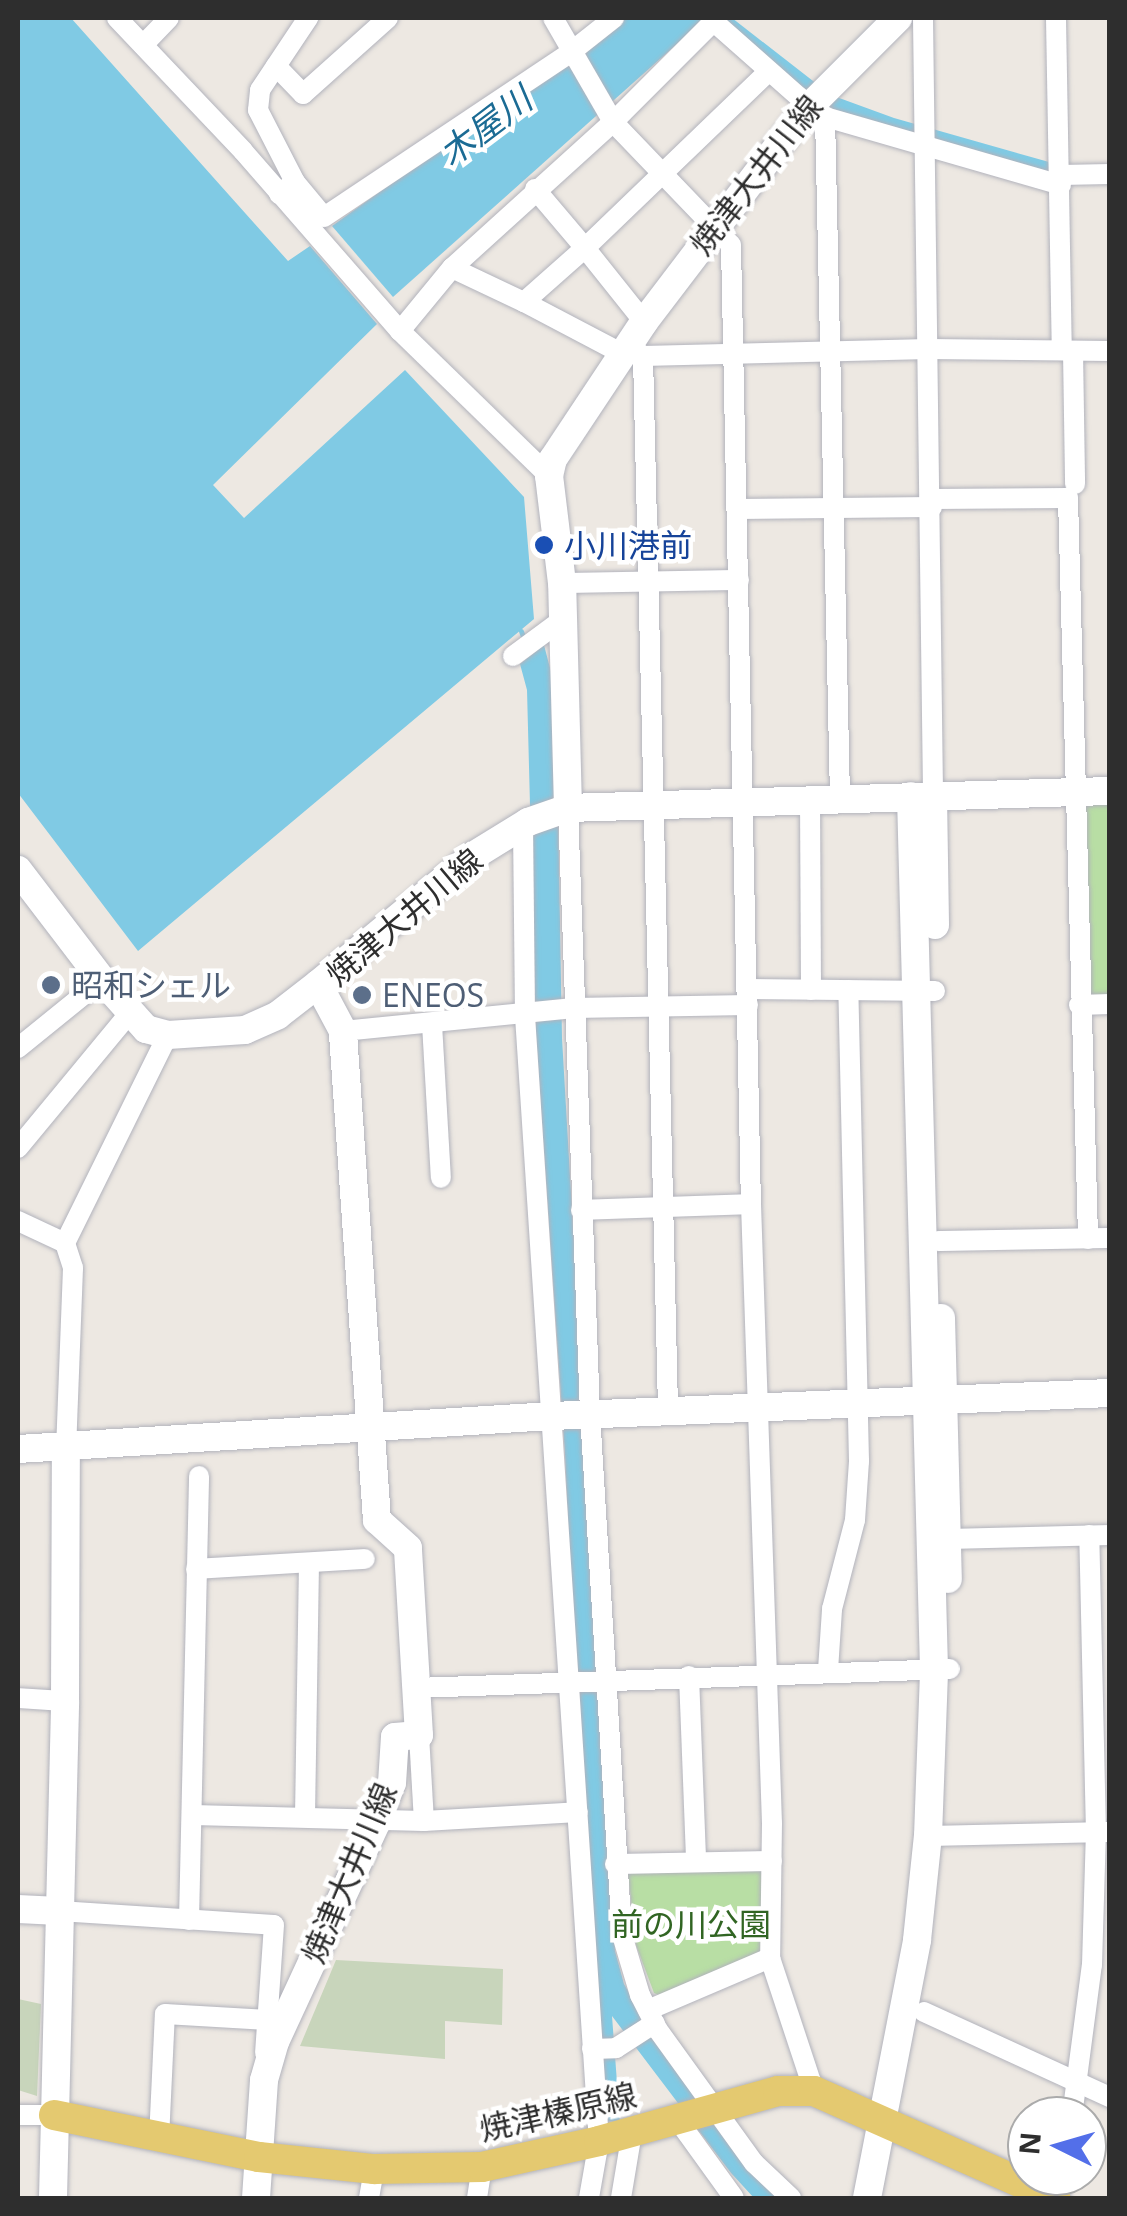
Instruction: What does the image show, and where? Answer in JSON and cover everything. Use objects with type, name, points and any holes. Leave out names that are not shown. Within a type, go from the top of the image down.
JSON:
[{"type":"main road","name":"焼津榛原線","points":[[54,2115],[371,2184],[482,2167],[614,2137],[778,2091],[814,2092],[1056,2198]]},
{"type":"street","points":[[117,18],[287,188],[324,217],[571,52],[614,18]]},
{"type":"street","points":[[143,45],[169,18]]},
{"type":"street","points":[[308,18],[260,90],[258,110],[287,188],[315,237],[400,331],[549,476],[562,584],[552,626],[565,808],[590,1414],[622,1935],[652,2020],[732,2198]]},
{"type":"street","points":[[276,66],[303,94],[388,18]]},
{"type":"street","points":[[553,18],[610,117],[731,245],[752,1204],[772,1861],[770,1958],[814,2092]]},
{"type":"street","name":"焼津大井川線","points":[[549,476],[553,459],[714,227],[815,104],[898,18]]},
{"type":"street","points":[[923,18],[932,503],[922,796],[942,1669]]},
{"type":"street","points":[[1056,18],[1075,484]]},
{"type":"street","points":[[400,331],[452,268],[715,19],[769,71],[815,104],[1061,180],[1110,174]]},
{"type":"street","points":[[524,302],[769,71]]},
{"type":"street","points":[[815,104],[830,352],[840,797]]},
{"type":"street","points":[[535,189],[585,248],[635,344],[651,582],[668,1410]]},
{"type":"street","points":[[452,268],[524,302],[635,344],[734,354],[1110,350]]},
{"type":"street","points":[[738,508],[1068,498],[1088,1238]]},
{"type":"street","points":[[562,584],[738,580]]},
{"type":"street","points":[[513,656],[552,626]]},
{"type":"street","name":"焼津大井川線","points":[[256,2198],[264,2080],[275,2042],[378,1819],[392,1783],[394,1737],[419,1735],[408,1548],[377,1520],[343,1031],[318,984],[473,856],[526,824],[565,808],[1110,791]]},
{"type":"street","points":[[810,798],[811,990]]},
{"type":"street","points":[[526,824],[525,1016],[578,1812],[608,2047],[621,2198]]},
{"type":"street","points":[[19,875],[130,1014],[146,1028],[168,1035],[245,1030],[278,1015],[318,984]]},
{"type":"street","points":[[18,1048],[102,980]]},
{"type":"street","points":[[343,1031],[811,990],[927,991]]},
{"type":"street","points":[[828,1670],[832,1609],[854,1520],[859,1446],[848,990]]},
{"type":"street","points":[[867,2198],[893,2125],[924,2012],[937,1836],[948,1539],[935,1398],[938,1241],[927,991]]},
{"type":"street","points":[[1079,1005],[1110,1004]]},
{"type":"street","points":[[18,1148],[130,1014]]},
{"type":"street","points":[[432,1024],[441,1178]]},
{"type":"street","points":[[65,1243],[168,1035]]},
{"type":"street","points":[[581,1210],[752,1204]]},
{"type":"street","points":[[18,1221],[65,1243],[74,1268],[66,1447],[65,1700],[53,2198]]},
{"type":"street","points":[[938,1241],[1110,1238]]},
{"type":"street","points":[[18,1448],[668,1410],[1110,1394]]},
{"type":"street","points":[[188,1920],[199,1476]]},
{"type":"street","points":[[948,1539],[1099,1535],[1103,1832],[1076,2096]]},
{"type":"street","points":[[196,1569],[365,1558]]},
{"type":"street","points":[[305,1817],[309,1563]]},
{"type":"street","points":[[416,1688],[605,1678],[942,1669]]},
{"type":"street","points":[[688,1676],[696,1862]]},
{"type":"street","points":[[18,1698],[65,1700]]},
{"type":"street","points":[[419,1735],[424,1821]]},
{"type":"street","points":[[193,1815],[424,1821],[578,1812]]},
{"type":"street","points":[[937,1836],[1103,1832]]},
{"type":"street","points":[[886,2198],[911,1977],[937,1836]]},
{"type":"street","points":[[615,1864],[772,1861]]},
{"type":"street","points":[[18,1910],[274,1926],[264,2080]]},
{"type":"street","points":[[608,2047],[770,1958]]},
{"type":"street","points":[[924,2012],[1110,2097]]},
{"type":"street","points":[[159,2139],[166,2014],[268,2020]]},
{"type":"street","points":[[696,2112],[791,2198]]},
{"type":"street","points":[[18,2115],[54,2115]]},
{"type":"street","points":[[590,2198],[614,2137]]},
{"type":"street","points":[[477,2198],[482,2167]]},
{"type":"green space","points":[[1087,802],[1109,802],[1109,996],[1093,996],[1086,988],[1081,808]]},
{"type":"green space","name":"前の川公園","points":[[759,1868],[763,1874],[763,1955],[661,1996],[654,1993],[636,1945],[628,1873]]},
{"type":"green space","points":[[336,1960],[503,1969],[502,2025],[445,2021],[445,2059],[300,2046]]},
{"type":"green space","points":[[18,1999],[41,2004],[37,2096],[18,2090]]},
{"type":"water","points":[[18,18],[71,18],[288,261],[310,246],[377,324],[213,485],[244,518],[405,370],[524,497],[534,619],[138,951],[18,793]]},
{"type":"water","name":"木屋川","points":[[623,18],[706,18],[393,297],[332,226]]},
{"type":"water","points":[[714,18],[732,18],[831,95],[894,118],[1049,162],[1049,176],[823,106]]},
{"type":"water","points":[[544,645],[556,691],[562,1038],[615,1951],[624,1984],[663,2053],[779,2198],[754,2198],[731,2173],[612,2016],[620,2122],[608,2121],[577,1720],[565,1454],[536,1036],[527,690],[520,664]]},
{"type":"waterway","points":[[521,631],[525,642]]},
{"type":"place","name":"小川港前","points":[[544,545]]},
{"type":"place","name":"昭和シェル","points":[[51,985]]},
{"type":"place","name":"ENEOS","points":[[362,995]]}]
